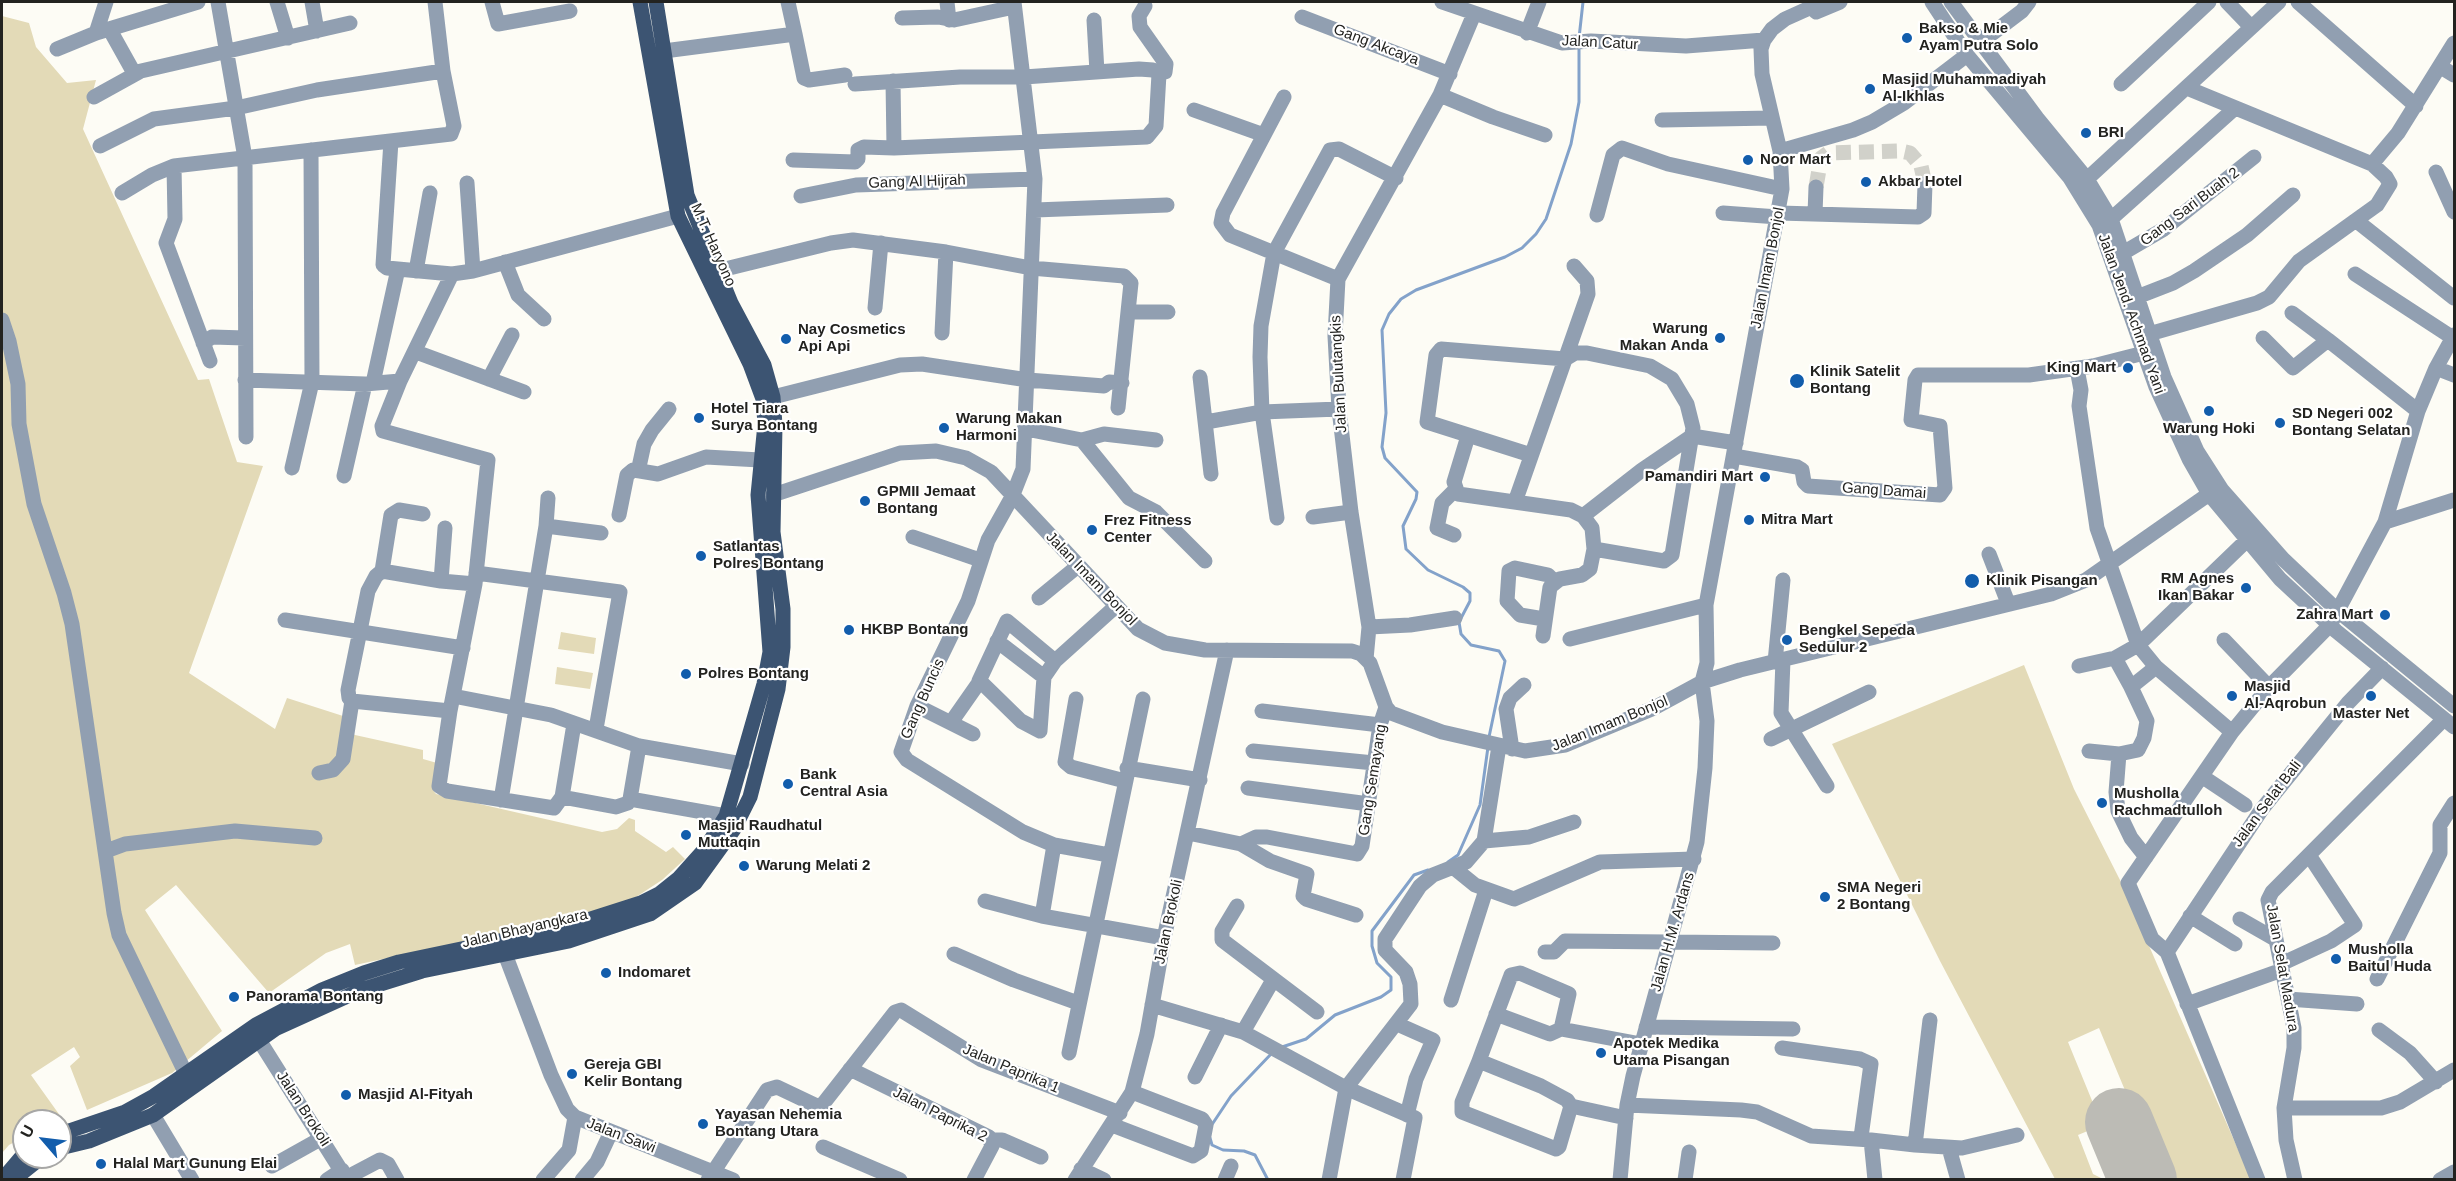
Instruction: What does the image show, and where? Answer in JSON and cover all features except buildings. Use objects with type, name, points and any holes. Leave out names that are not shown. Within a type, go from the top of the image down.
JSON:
[{"type":"main road","name":"M.T. Haryono","points":[[640,2],[659,68],[687,195],[717,271],[764,365],[773,397],[775,425],[765,495]]},
{"type":"main road","name":"M.T. Haryono","points":[[656,2],[664,51],[659,68],[678,216],[759,383],[765,424],[760,460],[765,495]]},
{"type":"main road","name":"Jalan Bhayangkara","points":[[567,934],[599,918],[659,894],[680,879],[705,849],[726,816],[750,766],[758,734],[770,640],[765,495]]},
{"type":"main road","name":"Jalan Bhayangkara","points":[[72,1130],[125,1112],[154,1096],[256,1025],[321,990],[399,962],[532,942],[650,914],[695,883],[734,829],[750,797],[750,766]]},
{"type":"main road","name":"Jalan Bhayangkara","points":[[72,1145],[89,1141],[153,1115],[259,1040],[318,1008],[361,990],[422,971],[505,954],[532,942]]},
{"type":"main road","points":[[2,1179],[12,1168]]},
{"type":"street","points":[[106,2],[103,31],[134,74]]},
{"type":"street","points":[[57,49],[103,31],[198,2]]},
{"type":"street","points":[[218,2],[245,158],[246,437]]},
{"type":"street","points":[[277,2],[288,38]]},
{"type":"street","points":[[312,2],[317,31]]},
{"type":"street","points":[[122,193],[152,175],[174,166],[448,135],[453,131],[454,126],[443,71],[435,2]]},
{"type":"street","points":[[492,2],[498,24],[570,11]]},
{"type":"street","points":[[788,2],[804,78],[809,80],[893,81],[1024,77],[1146,69],[1159,74],[1165,72],[1166,64],[1138,21],[1145,6]]},
{"type":"street","points":[[948,2],[949,20]]},
{"type":"street","name":"Jalan Catur","points":[[1445,2],[1527,33],[1573,44],[1591,41],[1686,46],[1768,34]]},
{"type":"street","points":[[1527,33],[1539,2]]},
{"type":"street","points":[[1768,34],[1785,19],[1823,2]]},
{"type":"street","points":[[1768,34],[1840,2]]},
{"type":"street","name":"Jalan Jend. Achmad Yani","points":[[1932,2],[1967,55],[2070,178],[2099,225],[2136,297],[2164,377],[2197,451],[2222,490],[2283,559],[2338,611],[2454,706]]},
{"type":"street","name":"Jalan Jend. Achmad Yani","points":[[1951,2],[2087,179],[2111,219],[2117,257],[2144,353],[2160,397],[2209,494],[2280,579],[2330,625],[2449,723]]},
{"type":"street","points":[[1981,42],[2022,11],[2029,2]]},
{"type":"street","points":[[2121,84],[2209,2]]},
{"type":"street","points":[[2227,2],[2251,27]]},
{"type":"street","points":[[2087,179],[2279,2]]},
{"type":"street","points":[[2298,2],[2416,106]]},
{"type":"street","points":[[902,18],[938,17],[949,20],[1014,4]]},
{"type":"street","name":"Gang Buncis","points":[[1014,4],[1035,179],[1023,469],[1012,496],[993,530],[980,560],[968,601],[917,706],[901,748],[903,756],[1002,821],[1023,832],[1054,845],[1109,855]]},
{"type":"street","name":"Jalan Bulutangkis","points":[[1366,659],[1369,627],[1351,512],[1339,409],[1335,336],[1338,279],[1440,95],[1474,14]]},
{"type":"street","name":"Gang Akcaya","points":[[1302,17],[1450,74]]},
{"type":"street","points":[[1094,20],[1097,72]]},
{"type":"street","points":[[94,97],[134,74],[350,23]]},
{"type":"street","points":[[664,51],[795,34]]},
{"type":"street","name":"Jalan Imam Bonjol","points":[[1386,707],[1398,717],[1496,746],[1548,750],[1654,708],[1702,682],[1707,663],[1706,605],[1782,189],[1780,151],[1760,59],[1768,34]]},
{"type":"street","points":[[2372,164],[2398,133],[2454,43]]},
{"type":"street","points":[[1780,151],[1853,130],[1899,105],[1967,55]]},
{"type":"street","points":[[2441,67],[2454,75]]},
{"type":"street","points":[[100,146],[154,119],[236,108],[317,90],[443,71]]},
{"type":"street","points":[[793,160],[853,162],[858,159],[860,148],[1147,137],[1156,126],[1162,100],[1159,74]]},
{"type":"street","points":[[893,81],[894,148]]},
{"type":"street","points":[[2149,334],[2258,303],[2270,297],[2299,261],[2358,222],[2377,205],[2388,190],[2389,181],[2372,164],[2187,88]]},
{"type":"street","points":[[1440,95],[1545,135]]},
{"type":"street","points":[[1284,97],[1223,213],[1221,223],[1230,235],[1338,279]]},
{"type":"street","points":[[2111,219],[2234,109]]},
{"type":"street","points":[[1194,110],[1264,135]]},
{"type":"street","points":[[1662,120],[1772,118]]},
{"type":"street","points":[[391,141],[383,265],[398,269],[452,274],[473,271],[678,216]]},
{"type":"street","points":[[1597,215],[1613,155],[1622,148],[1668,164],[1782,189]]},
{"type":"street","points":[[1278,518],[1262,412],[1260,340],[1274,253],[1330,150],[1339,149],[1396,178]]},
{"type":"street","points":[[292,468],[312,382],[311,150]]},
{"type":"street","name":"Gang Sari Buah 2","points":[[2117,257],[2164,229],[2254,157]]},
{"type":"street","points":[[174,166],[175,219],[166,243],[211,339],[210,361]]},
{"type":"street","points":[[2436,172],[2454,212]]},
{"type":"street","name":"Gang Al Hijrah","points":[[801,196],[856,185],[1035,179]]},
{"type":"street","points":[[467,183],[473,271]]},
{"type":"street","points":[[1723,213],[1918,217],[1924,213],[1925,184]]},
{"type":"street","points":[[1815,214],[1816,187]]},
{"type":"street","points":[[416,271],[430,193]]},
{"type":"street","points":[[2136,297],[2173,283],[2194,271],[2247,236],[2294,195]]},
{"type":"street","points":[[1035,210],[1167,205]]},
{"type":"street","points":[[2358,222],[2454,298]]},
{"type":"street","points":[[717,271],[831,243],[853,240],[946,252],[1031,268],[1124,276],[1131,283],[1118,408]]},
{"type":"street","points":[[875,308],[881,243]]},
{"type":"street","points":[[942,333],[946,252]]},
{"type":"street","points":[[505,262],[518,295],[544,319]]},
{"type":"street","points":[[1515,502],[1589,289],[1587,281],[1574,266]]},
{"type":"street","points":[[344,476],[398,269]]},
{"type":"street","points":[[452,274],[400,381],[382,426],[382,431],[488,460],[475,578],[450,711],[439,786],[447,791],[554,808],[562,797],[574,724]]},
{"type":"street","points":[[2258,1179],[2167,952],[2152,939],[2128,883],[2232,732],[2270,687],[2330,625],[2385,522],[2418,411],[2436,368],[2453,336],[2355,274]]},
{"type":"street","points":[[1129,312],[1168,312]]},
{"type":"street","points":[[2292,313],[2418,411]]},
{"type":"street","points":[[2,320],[18,384],[19,424],[34,504],[72,624],[106,851],[110,893],[119,935],[186,1074]]},
{"type":"street","points":[[489,379],[512,335]]},
{"type":"street","points":[[211,339],[245,338]]},
{"type":"street","points":[[2263,338],[2293,368],[2328,340]]},
{"type":"street","points":[[1531,454],[1431,425],[1426,419],[1436,355],[1440,349],[1565,359],[1575,353],[1587,353],[1659,369],[1672,379],[1683,397],[1692,432],[1670,558],[1664,561],[1594,549]]},
{"type":"street","points":[[416,352],[524,392]]},
{"type":"street","points":[[2144,353],[2077,369],[2081,390],[2079,406],[2095,518],[2138,645],[2156,667],[2232,732]]},
{"type":"street","points":[[773,397],[900,365],[922,364],[1028,380],[1104,386],[1109,382],[1122,383]]},
{"type":"street","points":[[2436,368],[2454,375]]},
{"type":"street","name":"Gang Damai","points":[[1736,445],[1797,467],[1802,470],[1804,482],[1808,486],[1940,495],[1945,488],[1940,426],[1911,420],[1916,377],[1920,375],[2026,375],[2077,369]]},
{"type":"street","points":[[1200,377],[1211,474]]},
{"type":"street","points":[[245,380],[369,383],[400,381]]},
{"type":"street","points":[[640,471],[644,444],[652,429],[669,409]]},
{"type":"street","points":[[1206,422],[1262,412],[1339,409]]},
{"type":"street","points":[[1026,429],[1082,440],[1104,434],[1156,440]]},
{"type":"street","points":[[1692,432],[1736,445]]},
{"type":"street","points":[[1583,516],[1692,432]]},
{"type":"street","points":[[1468,436],[1454,482],[1455,490],[1462,495],[1571,510],[1583,516],[1592,528],[1594,549],[1591,565],[1587,573],[1555,582],[1548,593],[1542,636]]},
{"type":"street","points":[[1082,440],[1129,498],[1156,512],[1206,561]]},
{"type":"street","name":"Jalan Imam Bonjol","points":[[765,495],[914,450],[936,451],[981,465],[991,472],[1115,607],[1152,638],[1183,648],[1348,651],[1366,659]]},
{"type":"street","points":[[620,515],[627,475],[633,470],[658,474],[706,457],[760,460]]},
{"type":"street","points":[[1454,535],[1437,528],[1443,503],[1455,490]]},
{"type":"street","points":[[1702,682],[2070,588],[2111,563],[2209,494]]},
{"type":"street","points":[[501,800],[546,526],[548,498]]},
{"type":"street","points":[[2385,522],[2454,500]]},
{"type":"street","points":[[319,773],[333,770],[343,759],[352,701],[348,690],[368,591],[376,576],[382,571],[391,515],[399,510],[423,514]]},
{"type":"street","points":[[1313,517],[1351,512]]},
{"type":"street","points":[[546,526],[601,533]]},
{"type":"street","points":[[441,581],[446,528]]},
{"type":"street","points":[[913,537],[980,560]]},
{"type":"street","points":[[2079,666],[2115,658],[2138,645],[2246,541]]},
{"type":"street","points":[[1989,554],[2008,603]]},
{"type":"street","points":[[1039,598],[1078,566]]},
{"type":"street","points":[[1545,620],[1520,615],[1507,601],[1509,571],[1515,568],[1548,575],[1555,582]]},
{"type":"street","points":[[382,571],[441,581],[475,578],[610,588],[620,591],[596,729]]},
{"type":"street","points":[[1783,580],[1779,661],[1780,710],[1827,786]]},
{"type":"street","points":[[1570,639],[1706,605]]},
{"type":"street","points":[[979,681],[1021,721],[1040,731],[1044,676],[1055,661],[1115,607]]},
{"type":"street","points":[[1369,627],[1410,625],[1455,618]]},
{"type":"street","points":[[285,620],[463,648]]},
{"type":"street","points":[[952,721],[979,681],[1006,621],[1009,621],[1055,661]]},
{"type":"street","points":[[2224,640],[2270,687]]},
{"type":"street","points":[[997,641],[1044,676]]},
{"type":"street","name":"Jalan Brokoli","points":[[1078,1174],[1132,1092],[1147,1034],[1164,938],[1227,650]]},
{"type":"street","points":[[2089,751],[2119,754],[2138,750],[2146,730],[2144,714],[2115,658]]},
{"type":"street","points":[[1366,659],[1386,707]]},
{"type":"street","points":[[2131,687],[2156,667]]},
{"type":"street","name":"Jalan Selat Bali","points":[[2167,952],[2262,809],[2348,703],[2382,668]]},
{"type":"street","name":"Jalan H.M. Ardans","points":[[1620,1179],[1627,1111],[1641,1044],[1694,859],[1706,768],[1707,721],[1702,682]]},
{"type":"street","points":[[1329,1179],[1346,1088],[1411,1004],[1410,984],[1406,972],[1385,950],[1384,939],[1420,886],[1433,875],[1472,857],[1484,841],[1496,746],[1510,698],[1524,685]]},
{"type":"street","points":[[1772,739],[1869,692]]},
{"type":"street","points":[[453,696],[515,706],[552,715],[639,746],[750,766]]},
{"type":"street","points":[[1076,699],[1065,762],[1071,767],[1200,780]]},
{"type":"street","points":[[1069,1053],[1143,699]]},
{"type":"street","points":[[352,701],[450,711]]},
{"type":"street","points":[[917,706],[952,721],[973,734]]},
{"type":"street","name":"Gang Semayang","points":[[1241,844],[1256,837],[1267,837],[1354,855],[1359,853],[1369,804],[1380,725],[1386,707]]},
{"type":"street","points":[[1262,711],[1380,725]]},
{"type":"street","name":"Jalan Selat Madura","points":[[2295,1179],[2286,1140],[2284,1108],[2294,1037],[2268,904],[2269,896],[2309,855],[2449,723]]},
{"type":"street","points":[[562,797],[616,807],[628,803],[639,746]]},
{"type":"street","points":[[1252,751],[1374,763]]},
{"type":"street","points":[[2119,754],[2116,792],[2118,811],[2131,838],[2146,857]]},
{"type":"street","points":[[2203,777],[2245,805]]},
{"type":"street","points":[[1248,788],[1369,804]]},
{"type":"street","points":[[630,799],[726,816]]},
{"type":"street","points":[[2377,979],[2440,853],[2440,825],[2454,803]]},
{"type":"street","points":[[1484,841],[1529,837],[1574,822]]},
{"type":"street","points":[[106,851],[125,844],[235,831],[315,838]]},
{"type":"street","points":[[1188,833],[1241,844],[1270,861],[1307,874],[1303,896],[1306,899],[1356,915]]},
{"type":"street","points":[[1042,916],[1054,845]]},
{"type":"street","points":[[2187,1004],[2282,967],[2331,941],[2355,925],[2309,855]]},
{"type":"street","points":[[1454,867],[1470,881],[1486,890],[1508,899],[1519,899],[1600,862],[1694,859]]},
{"type":"street","points":[[1451,1000],[1486,890]]},
{"type":"street","points":[[985,902],[1042,916],[1164,938]]},
{"type":"street","points":[[1237,906],[1222,931],[1221,938],[1317,1012]]},
{"type":"street","points":[[2190,916],[2235,944]]},
{"type":"street","points":[[2240,919],[2276,939]]},
{"type":"street","points":[[1545,952],[1554,952],[1565,941],[1773,944]]},
{"type":"street","name":"Jalan Sawi","points":[[505,954],[551,1075],[567,1108],[578,1119],[711,1175],[733,1179]]},
{"type":"street","points":[[954,954],[1078,1004]]},
{"type":"street","points":[[1561,1029],[1568,992],[1520,973],[1512,975],[1461,1106],[1465,1114],[1556,1149],[1561,1144],[1571,1106]]},
{"type":"street","points":[[1243,1032],[1273,980]]},
{"type":"street","points":[[2288,999],[2357,1004]]},
{"type":"street","points":[[1152,1005],[1243,1032],[1346,1088],[1411,1117]]},
{"type":"street","name":"Jalan Paprika 1","points":[[711,1175],[766,1090],[777,1087],[821,1106],[896,1012],[901,1010],[982,1060],[1116,1119]]},
{"type":"street","points":[[1496,1014],[1546,1034],[1561,1029],[1641,1044]]},
{"type":"street","points":[[1915,1145],[1929,1020]]},
{"type":"street","points":[[1397,1024],[1433,1040],[1416,1079],[1403,1179]]},
{"type":"street","points":[[1196,1077],[1221,1025]]},
{"type":"street","points":[[1646,1028],[1793,1029]]},
{"type":"street","points":[[2379,1030],[2410,1053],[2436,1082]]},
{"type":"street","name":"Jalan Brokoli","points":[[259,1040],[345,1176]]},
{"type":"street","points":[[1782,1047],[1860,1059],[1870,1064],[1866,1138],[1875,1179]]},
{"type":"street","points":[[1479,1061],[1562,1096],[1571,1106],[1627,1111],[1741,1110],[1757,1112],[1811,1136],[1866,1138],[1949,1148],[1979,1146],[2017,1136]]},
{"type":"street","name":"Jalan Paprika 2","points":[[850,1069],[992,1140],[974,1179]]},
{"type":"street","points":[[2284,1108],[2381,1108],[2400,1102],[2454,1070]]},
{"type":"street","points":[[1116,1119],[1193,1156],[1201,1151],[1206,1125],[1202,1119],[1132,1092]]},
{"type":"street","points":[[153,1115],[192,1179]]},
{"type":"street","points":[[543,1179],[566,1156],[578,1119]]},
{"type":"street","points":[[582,1179],[597,1162],[606,1130]]},
{"type":"street","points":[[272,1167],[322,1138]]},
{"type":"street","points":[[992,1140],[1002,1140],[1041,1157]]},
{"type":"street","points":[[823,1147],[900,1179]]},
{"type":"street","points":[[1949,1148],[1959,1179]]},
{"type":"street","points":[[1685,1179],[1689,1152]]},
{"type":"street","points":[[327,1179],[345,1176],[380,1160],[388,1164],[397,1179]]},
{"type":"street","points":[[2440,1179],[2454,1172]]},
{"type":"street","points":[[1078,1174],[1104,1179]]},
{"type":"shaded area","points":[[2,16],[29,23],[36,47],[67,83],[96,80],[83,129],[198,380],[209,379],[237,462],[263,466],[189,673],[275,729],[287,698],[343,716],[342,728],[355,735],[423,750],[423,759],[437,763],[433,790],[436,794],[602,832],[617,829],[629,818],[635,820],[635,831],[666,852],[673,847],[685,859],[662,880],[633,899],[579,917],[355,965],[350,944],[326,953],[269,993],[176,885],[145,910],[222,1031],[172,1073],[87,1110],[70,1066],[80,1057],[74,1047],[31,1075],[55,1109],[12,1109],[12,1143],[2,1153]]},
{"type":"shaded area","points":[[561,632],[596,638],[594,654],[558,649]]},
{"type":"shaded area","points":[[2024,665],[2074,789],[2122,884],[2251,1179],[2162,1179],[2099,1028],[2068,1042],[2102,1125],[2078,1135],[2093,1174],[2103,1179],[2055,1179],[1940,961],[1832,744]]},
{"type":"shaded area","points":[[557,667],[593,673],[590,689],[555,684]]},
{"type":"waterway","points":[[1579,38],[1583,2]]},
{"type":"waterway","points":[[1489,737],[1505,661],[1499,651],[1471,645],[1461,634],[1459,622],[1470,601],[1470,593],[1463,587],[1428,570],[1406,549],[1403,526],[1417,492],[1385,458],[1382,447],[1386,413],[1382,330],[1389,314],[1401,299],[1416,290],[1505,257],[1522,248],[1536,234],[1546,219],[1571,144],[1579,102],[1579,48]]},
{"type":"waterway","points":[[1448,862],[1458,855],[1480,805],[1488,747]]},
{"type":"waterway","points":[[1282,1047],[1306,1039],[1335,1015],[1381,997],[1391,990],[1391,977],[1377,963],[1372,946],[1372,931],[1414,875],[1428,870]]},
{"type":"waterway","points":[[1211,1126],[1231,1096],[1272,1053]]},
{"type":"waterway","points":[[1210,1138],[1212,1145],[1223,1150],[1244,1151],[1255,1155],[1268,1180]]},
{"type":"runway","points":[[2119,1122],[2143,1180]]},
{"type":"tunnel","points":[[1816,187],[1821,158],[1828,153],[1901,151],[1910,153],[1921,166],[1925,184]]},
{"type":"place","name":"Bakso & Mie Ayam Putra Solo","points":[[1907,38]]},
{"type":"place","name":"Masjid Muhammadiyah Al-Ikhlas","points":[[1870,89]]},
{"type":"place","name":"BRI","points":[[2086,133]]},
{"type":"place","name":"Noor Mart","points":[[1748,160]]},
{"type":"place","name":"Akbar Hotel","points":[[1866,182]]},
{"type":"place","name":"Warung Makan Anda","points":[[1720,338]]},
{"type":"place","name":"Nay Cosmetics Api Api","points":[[786,339]]},
{"type":"place","name":"King Mart","points":[[2128,368]]},
{"type":"place","name":"Klinik Satelit Bontang","points":[[1797,381]]},
{"type":"place","name":"Warung Hoki","points":[[2209,411]]},
{"type":"place","name":"Hotel Tiara Surya Bontang","points":[[699,418]]},
{"type":"place","name":"SD Negeri 002 Bontang Selatan","points":[[2280,423]]},
{"type":"place","name":"Warung Makan Harmoni","points":[[944,428]]},
{"type":"place","name":"Pamandiri Mart","points":[[1765,477]]},
{"type":"place","name":"GPMII Jemaat Bontang","points":[[865,501]]},
{"type":"place","name":"Mitra Mart","points":[[1749,520]]},
{"type":"place","name":"Frez Fitness Center","points":[[1092,530]]},
{"type":"place","name":"Satlantas Polres Bontang","points":[[701,556]]},
{"type":"place","name":"Klinik Pisangan","points":[[1972,581]]},
{"type":"place","name":"RM Agnes Ikan Bakar","points":[[2246,588]]},
{"type":"place","name":"Zahra Mart","points":[[2385,615]]},
{"type":"place","name":"HKBP Bontang","points":[[849,630]]},
{"type":"place","name":"Bengkel Sepeda Sedulur 2","points":[[1787,640]]},
{"type":"place","name":"Polres Bontang","points":[[686,674]]},
{"type":"place","name":"Masjid Al-Aqrobun","points":[[2232,696]]},
{"type":"place","name":"Master Net","points":[[2371,696]]},
{"type":"place","name":"Bank Central Asia","points":[[788,784]]},
{"type":"place","name":"Musholla Rachmadtulloh","points":[[2102,803]]},
{"type":"place","name":"Masjid Raudhatul Muttaqin","points":[[686,835]]},
{"type":"place","name":"Warung Melati 2","points":[[744,866]]},
{"type":"place","name":"SMA Negeri 2 Bontang","points":[[1825,897]]},
{"type":"place","name":"Musholla Baitul Huda","points":[[2336,959]]},
{"type":"place","name":"Indomaret","points":[[606,973]]},
{"type":"place","name":"Panorama Bontang","points":[[234,997]]},
{"type":"place","name":"Apotek Medika Utama Pisangan","points":[[1601,1053]]},
{"type":"place","name":"Gereja GBI Kelir Bontang","points":[[572,1074]]},
{"type":"place","name":"Masjid Al-Fityah","points":[[346,1095]]},
{"type":"place","name":"Yayasan Nehemia Bontang Utara","points":[[703,1124]]},
{"type":"place","name":"Halal Mart Gunung Elai","points":[[101,1164]]}]
